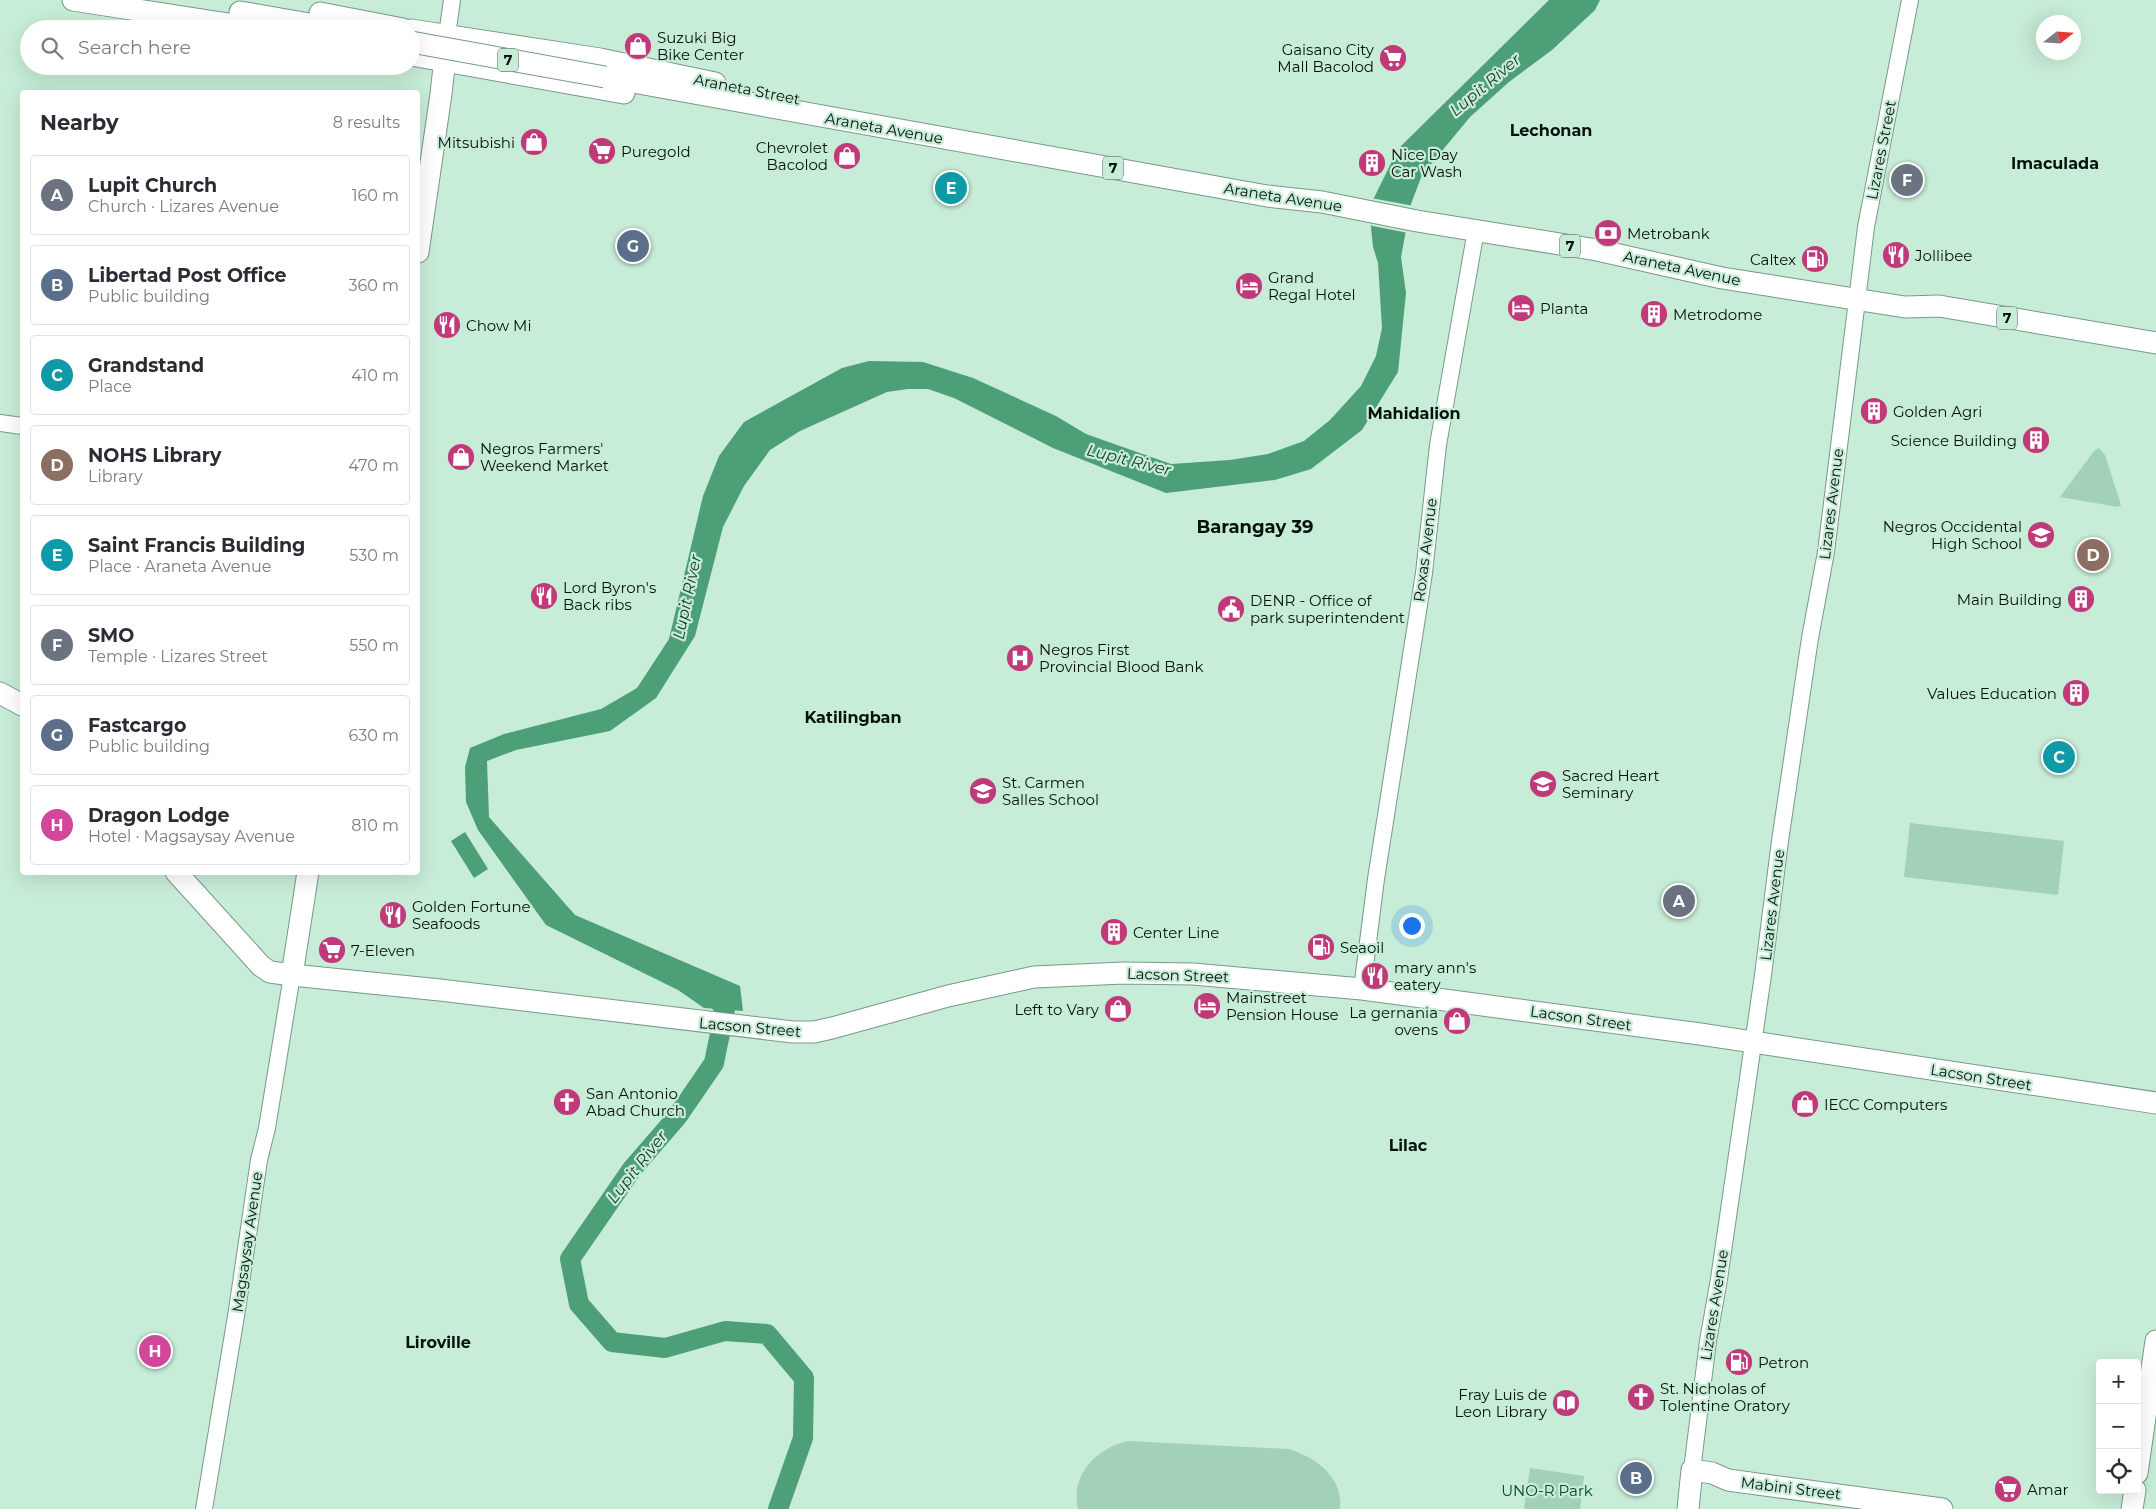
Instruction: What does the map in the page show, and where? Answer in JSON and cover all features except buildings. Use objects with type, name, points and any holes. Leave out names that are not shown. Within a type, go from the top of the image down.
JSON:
[{"type":"main road","points":[[73,0],[202,20]]},
{"type":"main road","points":[[169,0],[290,20]]},
{"type":"main road","points":[[243,0],[353,20]]},
{"type":"main road","name":"Araneta Street","points":[[420,31],[600,59],[879,114],[907,132]]},
{"type":"main road","points":[[420,238],[441,94],[447,35]]},
{"type":"main road","name":"Araneta Avenue","points":[[420,44],[1267,196],[1341,206],[1417,221],[1597,250],[1722,278],[1905,308],[1939,306],[2156,343]]},
{"type":"main road","name":"Araneta Street","points":[[420,57],[884,139],[907,132]]},
{"type":"main road","points":[[0,693],[20,704]]},
{"type":"main road","name":"Lacson Street","points":[[179,875],[260,966],[270,972],[440,990],[676,1020],[793,1032],[814,1032],[948,996],[1034,977],[1124,973],[1193,974],[1362,989],[1700,1034],[2156,1103]]},
{"type":"main road","points":[[292,975],[308,875]]},
{"type":"main road","points":[[2140,1449],[2156,1341]]},
{"type":"main road","name":"Mabini Street","points":[[1692,1470],[1712,1473],[1728,1480],[1942,1509]]},
{"type":"main road","name":"Lizares Avenue","points":[[1689,1502],[1692,1470]]},
{"type":"main road","name":"Mabini Street","points":[[1689,1502],[1728,1480]]},
{"type":"main road","points":[[2132,1509],[2134,1494]]},
{"type":"street","points":[[447,35],[452,0]]},
{"type":"street","name":"Lizares Street","points":[[1858,300],[1866,227],[1910,0]]},
{"type":"street","name":"Roxas Avenue","points":[[1362,989],[1378,870],[1424,572],[1438,445],[1476,230]]},
{"type":"street","name":"Lizares Avenue","points":[[1692,1470],[1708,1341],[1719,1279],[1753,1043],[1780,841],[1810,638],[1826,552],[1858,300]]},
{"type":"street","points":[[0,423],[20,426]]},
{"type":"street","name":"Magsaysay Avenue","points":[[204,1509],[237,1310],[259,1160],[267,1128],[292,975]]},
{"type":"green space","points":[[2099,448],[2105,455],[2121,505],[2118,507],[2060,497],[2094,451]]},
{"type":"green space","points":[[1910,823],[2064,841],[2058,895],[1904,877]]},
{"type":"green space","points":[[1127,1441],[1288,1449],[1308,1457],[1326,1470],[1337,1487],[1340,1509],[1078,1509],[1078,1485],[1088,1465],[1105,1450]]},
{"type":"green space","name":"UNO-R Park","points":[[1530,1468],[1584,1476],[1580,1509],[1524,1509]]},
{"type":"water","points":[[1549,0],[1600,0],[1595,10],[1552,50],[1509,82],[1470,117],[1422,175],[1411,204],[1401,257],[1406,293],[1398,372],[1362,430],[1311,469],[1275,480],[1166,493],[1053,448],[954,398],[928,389],[887,392],[800,431],[770,450],[744,486],[723,527],[695,636],[656,698],[610,731],[516,750],[487,761],[489,817],[575,915],[740,986],[743,1011],[704,1008],[678,990],[546,925],[478,830],[466,802],[465,767],[470,748],[504,734],[601,709],[637,688],[669,639],[703,496],[719,456],[744,422],[842,368],[869,361],[923,362],[973,378],[1056,416],[1086,434],[1171,464],[1230,460],[1268,454],[1304,441],[1330,420],[1361,386],[1376,356],[1382,328],[1378,263],[1373,247],[1369,208],[1398,149]]},
{"type":"water","points":[[465,832],[488,869],[474,878],[451,841]]},
{"type":"pier","points":[[1371,198],[1414,206],[1408,233],[1368,225],[1366,208]]},
{"type":"waterway","name":"Lupit River","points":[[709,987],[725,1009],[714,1063],[677,1117],[632,1169],[570,1259],[579,1304],[612,1342],[665,1348],[725,1331],[767,1334],[804,1378],[803,1438],[778,1509]]},
{"type":"place","name":"Suzuki Big Bike Center","points":[[638,46]]},
{"type":"place","name":"Gaisano City Mall Bacolod","points":[[1393,58]]},
{"type":"place","name":"Mitsubishi","points":[[534,142]]},
{"type":"place","name":"Puregold","points":[[602,151]]},
{"type":"place","name":"Chevrolet Bacolod","points":[[847,156]]},
{"type":"place","name":"Nice Day Car Wash","points":[[1372,163]]},
{"type":"place","name":"SMO","points":[[1907,180]]},
{"type":"place","name":"Saint Francis Building","points":[[951,188]]},
{"type":"place","name":"Metrobank","points":[[1608,233]]},
{"type":"place","name":"Fastcargo","points":[[633,246]]},
{"type":"place","name":"Jollibee","points":[[1896,255]]},
{"type":"place","name":"Caltex","points":[[1815,259]]},
{"type":"place","name":"Grand Regal Hotel","points":[[1249,286]]},
{"type":"place","name":"Planta","points":[[1521,308]]},
{"type":"place","name":"Metrodome","points":[[1654,314]]},
{"type":"place","name":"Chow Mi","points":[[447,325]]},
{"type":"place","name":"Golden Agri","points":[[1874,411]]},
{"type":"place","name":"Science Building","points":[[2036,440]]},
{"type":"place","name":"Negros Farmers' Weekend Market","points":[[461,457]]},
{"type":"place","name":"Negros Occidental High School","points":[[2041,535]]},
{"type":"place","name":"NOHS Library","points":[[2093,555]]},
{"type":"place","name":"Lord Byron's Back ribs","points":[[544,596]]},
{"type":"place","name":"Main Building","points":[[2081,599]]},
{"type":"place","name":"DENR - Office of park superintendent","points":[[1231,609]]},
{"type":"place","name":"Negros First Provincial Blood Bank","points":[[1020,658]]},
{"type":"place","name":"Values Education","points":[[2076,693]]},
{"type":"place","name":"Grandstand","points":[[2059,757]]},
{"type":"place","name":"Sacred Heart Seminary","points":[[1543,784]]},
{"type":"place","name":"St. Carmen Salles School","points":[[983,791]]},
{"type":"place","name":"Lupit Church","points":[[1679,901]]},
{"type":"place","name":"Golden Fortune Seafoods","points":[[393,915]]},
{"type":"place","name":"Center Line","points":[[1114,932]]},
{"type":"place","name":"Seaoil","points":[[1321,947]]},
{"type":"place","name":"7-Eleven","points":[[332,950]]},
{"type":"place","name":"mary ann's eatery","points":[[1375,976]]},
{"type":"place","name":"Mainstreet Pension House","points":[[1207,1006]]},
{"type":"place","name":"Left to Vary","points":[[1118,1009]]},
{"type":"place","name":"La gernania ovens","points":[[1457,1021]]},
{"type":"place","name":"San Antonio Abad Church","points":[[567,1102]]},
{"type":"place","name":"IECC Computers","points":[[1805,1104]]},
{"type":"place","name":"Dragon Lodge","points":[[155,1351]]},
{"type":"place","name":"Petron","points":[[1739,1362]]},
{"type":"place","name":"St. Nicholas of Tolentine Oratory","points":[[1641,1397]]},
{"type":"place","name":"Fray Luis de Leon Library","points":[[1566,1403]]},
{"type":"place","name":"Libertad Post Office","points":[[1636,1478]]},
{"type":"place","name":"Amar","points":[[2008,1489]]},
{"type":"district","name":"Lechonan","points":[[1551,130]]},
{"type":"district","name":"Imaculada","points":[[2055,163]]},
{"type":"district","name":"Mahidalion","points":[[1414,413]]},
{"type":"district","name":"Barangay 39","points":[[1255,527]]},
{"type":"district","name":"Katilingban","points":[[853,717]]},
{"type":"district","name":"Lilac","points":[[1408,1145]]},
{"type":"district","name":"Liroville","points":[[438,1342]]}]
